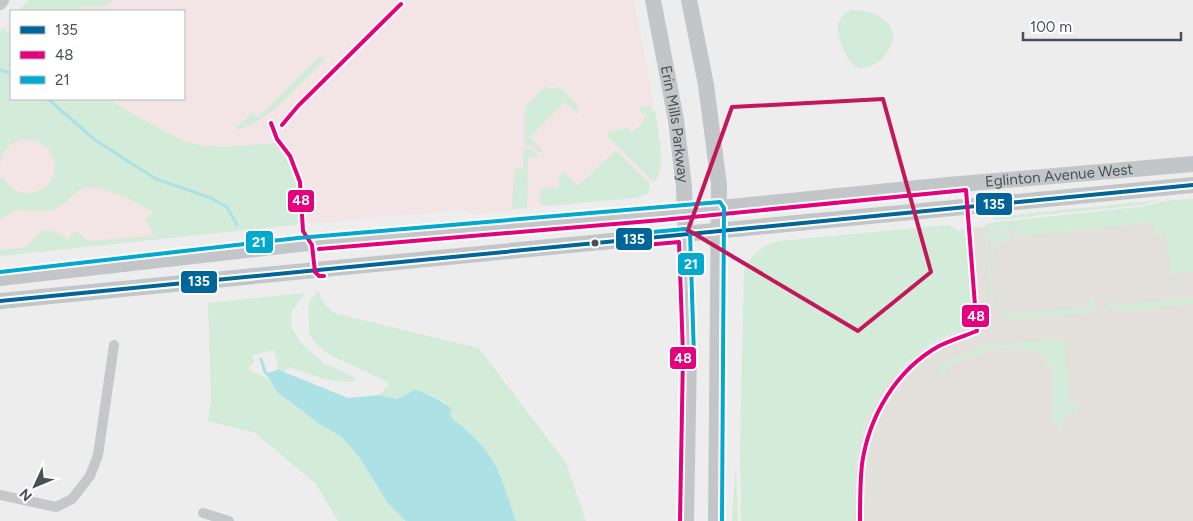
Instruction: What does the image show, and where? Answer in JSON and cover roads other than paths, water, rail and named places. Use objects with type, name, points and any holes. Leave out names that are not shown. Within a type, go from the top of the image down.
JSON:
[{"type":"main road","name":"Erin Mills Parkway","points":[[653,0],[676,120],[684,187],[688,354],[686,521]]},
{"type":"main road","points":[[690,0],[706,85],[719,185],[716,521]]},
{"type":"main road","name":"Eglinton Avenue West","points":[[0,278],[299,244],[685,212],[948,185],[1193,164]]},
{"type":"main road","name":"Eglinton Avenue West","points":[[0,301],[973,205],[1193,186]]},
{"type":"street","points":[[0,495],[56,507],[72,500],[90,476],[98,454],[114,345]]},
{"type":"street","points":[[203,513],[228,521]]},
{"type":"water","points":[[279,369],[348,398],[379,395],[397,399],[415,390],[430,395],[444,403],[452,409],[450,416],[481,444],[494,462],[516,521],[406,521],[387,502],[360,458],[342,437],[319,424],[277,392],[266,374]]},
{"type":"waterway","points":[[0,70],[10,73]]},
{"type":"waterway","points":[[49,100],[95,140],[156,179],[211,198],[227,207],[237,225]]},
{"type":"waterway","points":[[261,359],[265,372],[269,375]]}]
